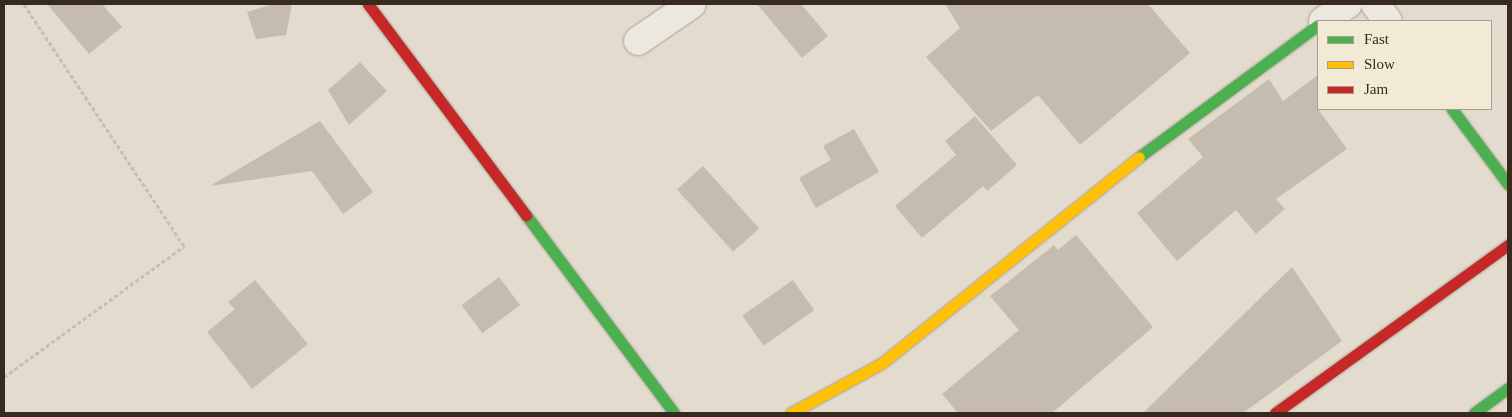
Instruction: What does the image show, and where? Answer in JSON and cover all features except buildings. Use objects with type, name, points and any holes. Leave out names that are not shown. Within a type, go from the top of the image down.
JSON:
[{"type":"street","points":[[368,4],[674,413]]},
{"type":"street","points":[[638,41],[692,4]]},
{"type":"street","points":[[1324,20],[1348,4]]},
{"type":"street","points":[[1375,4],[1387,20]]},
{"type":"street","points":[[791,413],[882,363],[1188,118],[1317,26]]},
{"type":"street","points":[[1453,110],[1508,184]]},
{"type":"street","points":[[1275,413],[1508,245]]},
{"type":"street","points":[[1474,413],[1508,388]]},
{"type":"path","points":[[4,377],[184,246],[24,4]]},
{"type":"traffic: fast","points":[[1139,157],[1317,26]]},
{"type":"traffic: fast","points":[[1453,110],[1508,184]]},
{"type":"traffic: fast","points":[[526,215],[674,413]]},
{"type":"traffic: fast","points":[[1474,413],[1508,388]]},
{"type":"traffic: slow","points":[[791,413],[882,363],[1139,157]]},
{"type":"traffic: jam","points":[[368,4],[526,215]]},
{"type":"traffic: jam","points":[[1275,413],[1508,245]]}]
